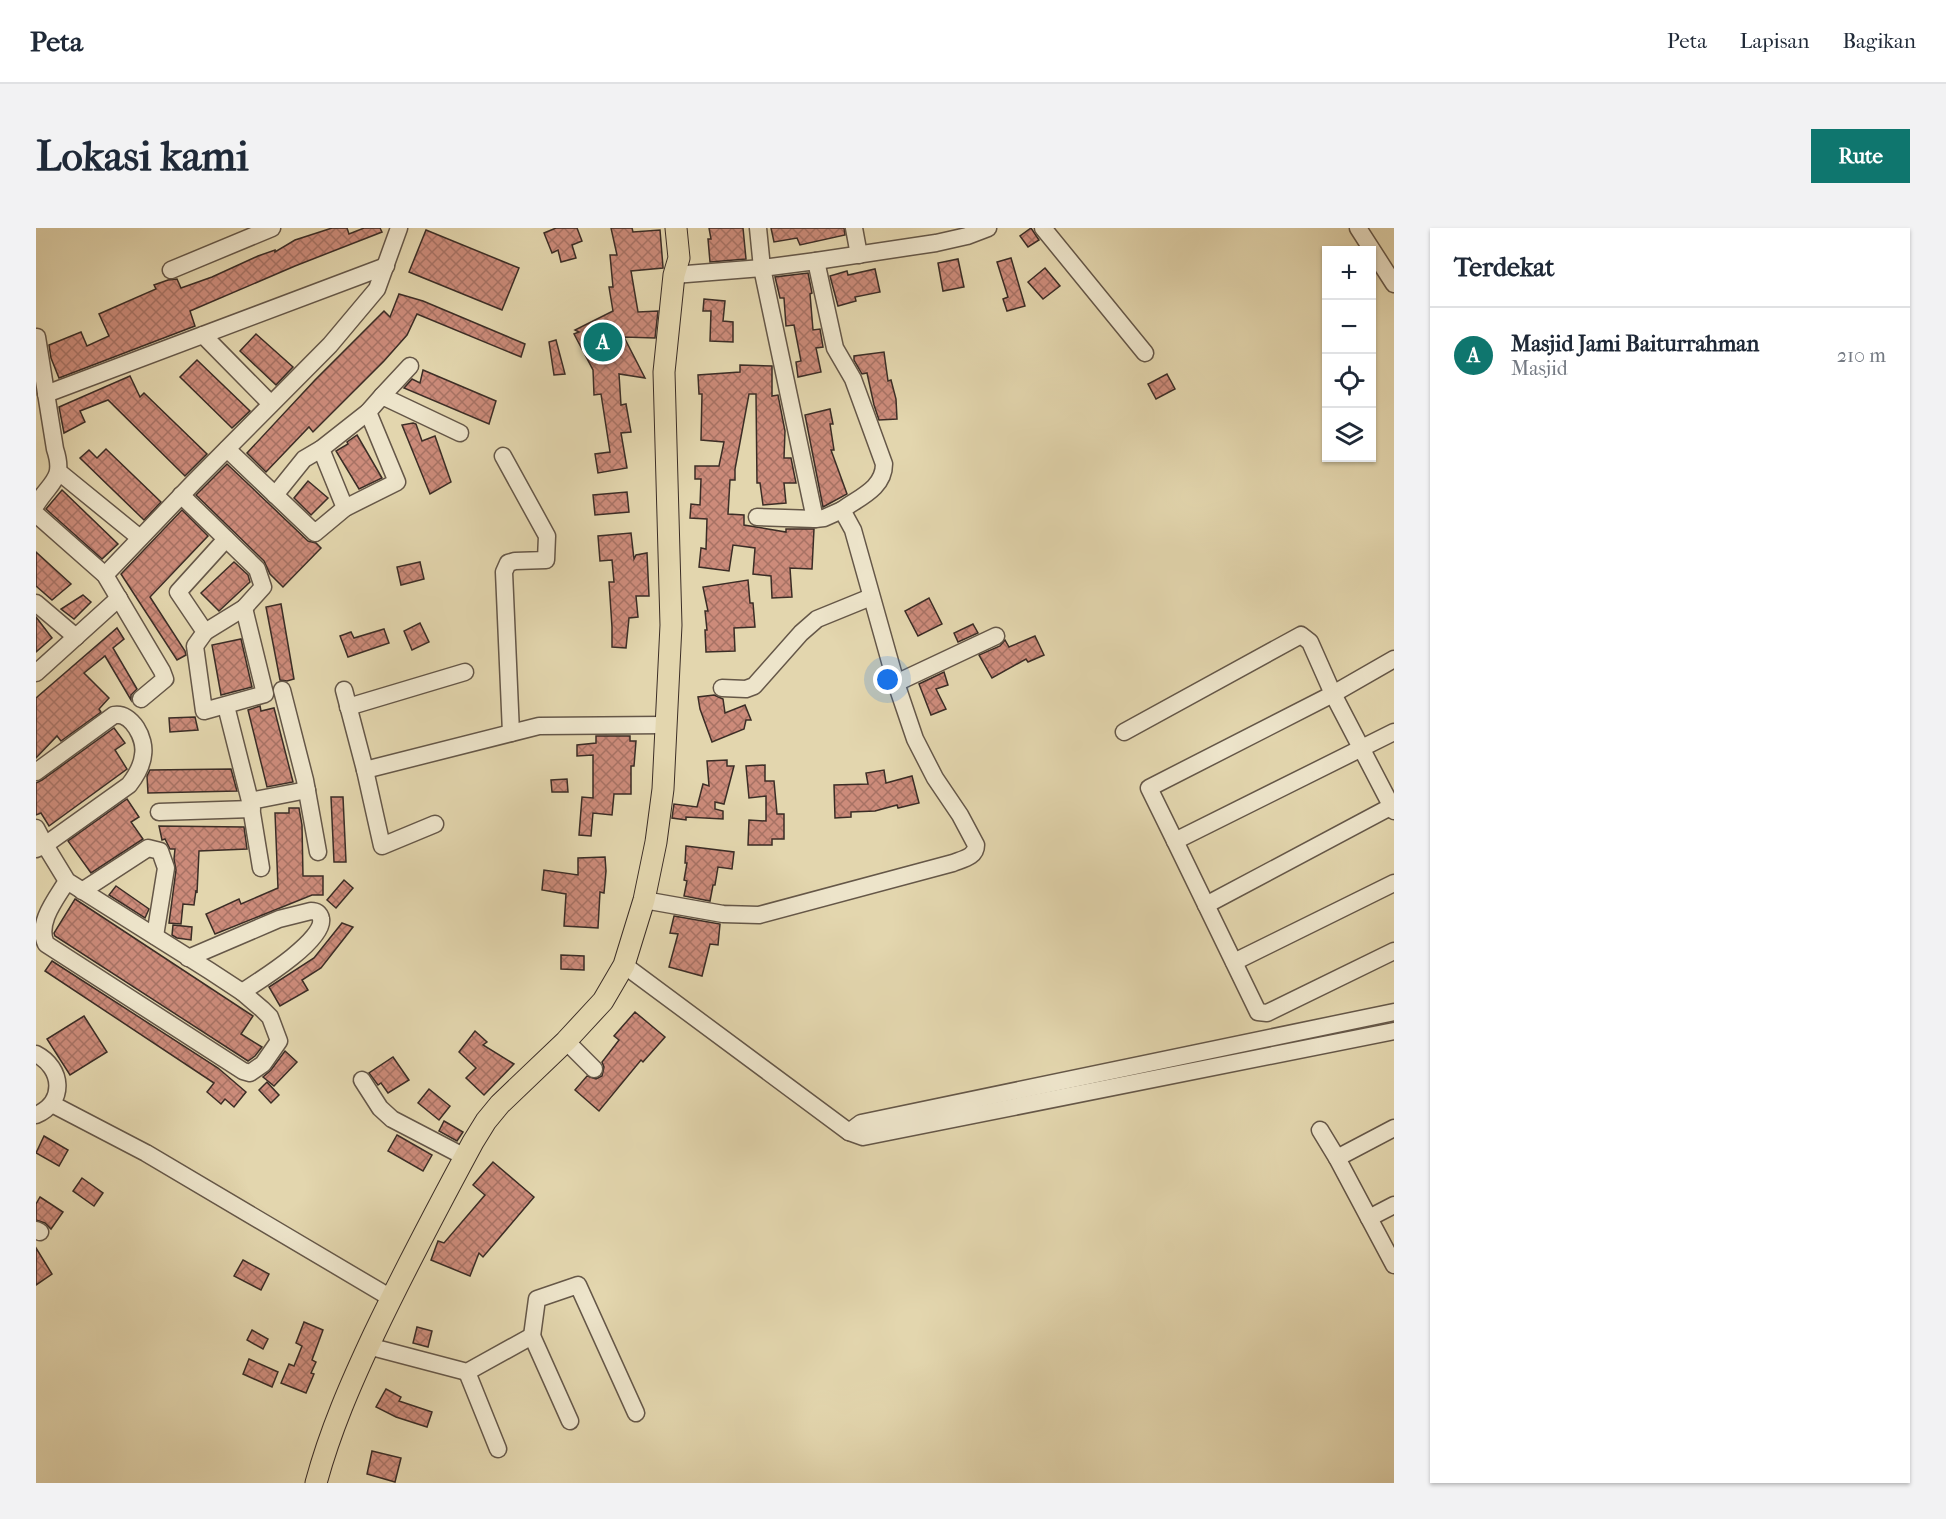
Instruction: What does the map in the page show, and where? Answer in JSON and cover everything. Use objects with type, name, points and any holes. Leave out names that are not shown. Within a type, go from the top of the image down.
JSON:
[{"type":"main road","points":[[316,1483],[326,1445],[338,1413],[391,1298],[465,1157],[486,1121],[500,1104],[566,1041],[603,1001],[624,965],[644,900],[656,842],[663,789],[670,624],[664,372],[674,275],[679,258],[676,228]]},
{"type":"street","points":[[171,270],[272,228]]},
{"type":"street","points":[[105,575],[337,337],[377,289],[399,228]]},
{"type":"street","points":[[758,228],[762,268],[815,519]]},
{"type":"street","points":[[854,228],[859,255]]},
{"type":"street","points":[[674,275],[762,268],[859,255],[936,243],[967,236],[988,228]]},
{"type":"street","points":[[1043,228],[1145,354]]},
{"type":"street","points":[[1358,228],[1394,284]]},
{"type":"street","points":[[757,517],[824,518],[842,510],[879,483],[884,473],[884,464],[853,379],[835,348],[816,261]]},
{"type":"street","points":[[46,394],[386,266]]},
{"type":"street","points":[[203,335],[271,405]]},
{"type":"street","points":[[37,337],[59,472],[140,538]]},
{"type":"street","points":[[275,495],[304,459],[321,449],[368,411],[410,366]]},
{"type":"street","points":[[382,396],[460,433]]},
{"type":"street","points":[[227,449],[315,533],[345,508],[397,482],[368,411]]},
{"type":"street","points":[[321,449],[345,508]]},
{"type":"street","points":[[503,456],[547,536],[546,560],[508,563],[504,572],[512,733]]},
{"type":"street","points":[[36,505],[59,472]]},
{"type":"street","points":[[181,495],[257,569],[263,587],[244,608],[205,632],[195,646],[204,711],[286,689],[318,852]]},
{"type":"street","points":[[644,900],[723,914],[759,915],[953,863],[974,854],[976,845],[973,839],[915,739],[896,683],[853,530],[842,510]]},
{"type":"street","points":[[36,514],[105,575],[165,679],[141,699]]},
{"type":"street","points":[[205,632],[178,592],[226,539]]},
{"type":"street","points":[[722,688],[746,690],[754,686],[801,633],[817,619],[871,597]]},
{"type":"street","points":[[36,673],[119,598]]},
{"type":"street","points":[[36,603],[76,637]]},
{"type":"street","points":[[244,608],[265,694]]},
{"type":"street","points":[[1124,732],[1301,635],[1310,642],[1333,694],[1393,808],[1206,905]]},
{"type":"street","points":[[896,683],[996,636]]},
{"type":"street","points":[[1394,659],[1333,694],[1149,788],[1258,1012],[1267,1013],[1394,951]]},
{"type":"street","points":[[348,707],[465,672]]},
{"type":"street","points":[[344,690],[382,846],[435,824]]},
{"type":"street","points":[[225,706],[251,805],[261,868]]},
{"type":"street","points":[[36,772],[114,715],[121,714],[128,717],[144,746],[142,761],[129,785],[40,847]]},
{"type":"street","points":[[365,770],[539,726],[665,725]]},
{"type":"street","points":[[1175,841],[1394,732]]},
{"type":"street","points":[[159,812],[251,805],[307,790]]},
{"type":"street","points":[[36,828],[40,847],[67,881],[242,993],[270,1017],[279,1041],[263,1064],[250,1073],[243,1071],[46,944],[41,931],[42,922],[67,881]]},
{"type":"street","points":[[82,891],[148,849],[160,851],[166,868],[155,936]]},
{"type":"street","points":[[1234,962],[1394,883]]},
{"type":"street","points":[[188,958],[279,919],[315,911],[322,919],[312,939],[242,993]]},
{"type":"street","points":[[624,965],[849,1131],[863,1137],[1394,1031]]},
{"type":"street","points":[[849,1131],[861,1123],[1394,1012]]},
{"type":"street","points":[[566,1041],[594,1069]]},
{"type":"street","points":[[36,1054],[50,1064],[55,1071],[57,1088],[52,1104],[36,1115]]},
{"type":"street","points":[[362,1080],[380,1108],[392,1119],[465,1157]]},
{"type":"street","points":[[52,1104],[146,1153],[391,1298]]},
{"type":"street","points":[[1337,1158],[1394,1128]]},
{"type":"street","points":[[1320,1130],[1394,1265]]},
{"type":"street","points":[[1369,1218],[1394,1205]]},
{"type":"street","points":[[570,1421],[532,1336],[537,1299],[578,1285],[636,1413]]},
{"type":"street","points":[[369,1346],[467,1372],[532,1336]]},
{"type":"street","points":[[467,1372],[498,1449]]},
{"type":"building","points":[[332,228],[347,228],[349,234],[364,228],[380,228],[382,232],[190,311],[195,326],[59,378],[51,358],[49,345],[81,332],[87,346],[109,336],[99,314],[156,289],[154,285],[177,279],[181,288],[258,256],[275,250],[275,252],[295,240]]},
{"type":"building","points":[[556,228],[577,228],[582,241],[572,245],[576,258],[561,262],[558,250],[552,253],[544,233]]},
{"type":"building","points":[[611,228],[632,228],[633,232],[660,230],[663,268],[631,271],[638,312],[658,311],[655,338],[624,337],[645,378],[619,374],[621,405],[626,404],[631,432],[621,433],[627,468],[598,473],[595,454],[610,452],[601,394],[594,395],[593,370],[574,334],[579,332],[575,330],[613,311],[609,287],[613,287],[610,255],[617,255]]},
{"type":"building","points":[[709,228],[743,228],[746,259],[710,262]]},
{"type":"building","points":[[771,228],[844,228],[845,235],[800,245],[797,238],[774,242]]},
{"type":"building","points":[[1031,228],[1039,240],[1028,247],[1020,236]]},
{"type":"building","points":[[426,230],[519,268],[502,310],[409,272]]},
{"type":"building","points":[[1011,258],[1025,306],[1007,311],[1003,299],[1008,297],[997,262]]},
{"type":"building","points":[[958,259],[964,287],[943,291],[938,263]]},
{"type":"building","points":[[1045,268],[1060,286],[1043,299],[1028,282]]},
{"type":"building","points":[[875,269],[880,292],[855,297],[856,301],[838,306],[830,276],[847,271],[848,275]]},
{"type":"building","points":[[808,273],[812,293],[810,294],[813,330],[820,329],[823,347],[816,348],[821,372],[798,377],[796,362],[801,361],[794,325],[786,326],[784,298],[780,298],[775,277]]},
{"type":"building","points":[[399,294],[423,301],[525,344],[521,357],[417,314],[407,335],[384,361],[313,432],[309,427],[266,472],[247,453],[384,311],[390,317]]},
{"type":"building","points":[[704,299],[725,301],[723,321],[733,322],[733,342],[710,341],[711,311],[703,311]]},
{"type":"building","points":[[256,334],[293,367],[276,385],[240,351]]},
{"type":"building","points":[[556,340],[565,374],[554,375],[549,342]]},
{"type":"building","points":[[884,352],[888,381],[891,380],[896,399],[897,419],[879,420],[867,373],[862,374],[854,360],[854,356]]},
{"type":"building","points":[[197,360],[250,411],[232,428],[180,377]]},
{"type":"building","points":[[740,365],[772,366],[772,396],[778,395],[785,431],[784,458],[791,458],[796,483],[784,483],[786,503],[763,505],[760,483],[757,483],[756,394],[749,394],[735,480],[730,480],[728,514],[744,515],[744,525],[786,532],[786,529],[814,529],[812,569],[790,568],[792,597],[772,598],[771,576],[753,574],[755,548],[733,545],[729,571],[699,567],[701,548],[706,549],[707,519],[690,518],[691,504],[700,505],[701,479],[695,479],[695,466],[719,466],[724,442],[701,440],[702,394],[699,394],[698,375],[740,372]]},
{"type":"building","points":[[423,370],[496,401],[489,424],[404,388],[412,379],[420,383]]},
{"type":"building","points":[[1167,374],[1175,389],[1156,399],[1148,384]]},
{"type":"building","points":[[130,376],[140,397],[144,393],[207,454],[185,476],[108,400],[80,411],[85,422],[64,433],[59,407]]},
{"type":"building","points":[[830,409],[834,450],[831,450],[847,494],[823,507],[805,415]]},
{"type":"building","points":[[416,424],[422,441],[435,436],[451,482],[430,494],[402,425]]},
{"type":"building","points":[[357,435],[382,478],[359,489],[336,451]]},
{"type":"building","points":[[106,449],[161,502],[144,520],[80,458],[89,450],[97,458]]},
{"type":"building","points":[[227,464],[308,541],[316,543],[321,548],[283,587],[270,574],[264,561],[196,495]]},
{"type":"building","points":[[308,481],[328,498],[311,515],[294,498]]},
{"type":"building","points":[[62,490],[118,544],[102,559],[46,509]]},
{"type":"building","points":[[627,492],[629,512],[595,515],[593,495]]},
{"type":"building","points":[[182,510],[208,536],[150,597],[185,651],[186,655],[177,660],[121,574]]},
{"type":"building","points":[[631,533],[634,559],[636,555],[647,553],[649,596],[636,596],[638,617],[629,618],[626,648],[612,647],[609,582],[614,582],[612,560],[600,561],[598,536]]},
{"type":"building","points":[[36,552],[71,584],[52,600],[36,586]]},
{"type":"building","points":[[234,562],[248,575],[250,582],[219,611],[201,593]]},
{"type":"building","points":[[420,562],[424,579],[401,585],[397,567]]},
{"type":"building","points":[[748,580],[755,627],[734,628],[735,651],[706,652],[705,611],[708,611],[703,587]]},
{"type":"building","points":[[83,595],[91,602],[74,619],[61,609]]},
{"type":"building","points":[[929,598],[942,624],[918,636],[905,611]]},
{"type":"building","points":[[281,604],[294,679],[287,681],[280,680],[266,607]]},
{"type":"building","points":[[36,617],[52,638],[36,652]]},
{"type":"building","points":[[420,623],[429,642],[412,650],[404,631]]},
{"type":"building","points":[[973,624],[978,633],[958,642],[954,633]]},
{"type":"building","points":[[117,628],[124,639],[113,648],[137,689],[131,695],[131,700],[105,656],[84,673],[109,698],[99,709],[101,712],[61,741],[57,736],[36,758],[36,698]]},
{"type":"building","points":[[384,629],[389,643],[348,657],[340,636],[351,632],[354,638]]},
{"type":"building","points":[[1035,636],[1044,655],[1028,662],[1026,659],[992,678],[979,655],[1000,646],[1005,640],[1009,647]]},
{"type":"building","points":[[241,639],[252,687],[221,695],[212,645]]},
{"type":"building","points":[[944,672],[948,685],[936,689],[946,709],[931,715],[919,684]]},
{"type":"building","points":[[714,695],[723,699],[725,713],[745,705],[751,720],[746,720],[744,729],[712,742],[698,697]]},
{"type":"building","points":[[260,706],[261,711],[274,708],[293,782],[267,787],[248,710]]},
{"type":"building","points":[[195,717],[198,730],[170,732],[169,718]]},
{"type":"building","points":[[114,728],[125,743],[115,750],[127,769],[49,826],[41,813],[36,815],[36,783]]},
{"type":"building","points":[[596,736],[630,736],[630,741],[636,741],[634,766],[631,766],[631,794],[614,794],[612,815],[593,813],[591,836],[579,835],[582,797],[593,798],[593,755],[577,756],[577,745],[596,743]]},
{"type":"building","points":[[727,760],[727,766],[734,766],[724,804],[715,802],[715,809],[723,811],[723,819],[672,818],[674,804],[697,807],[703,784],[709,786],[707,761]]},
{"type":"building","points":[[765,765],[765,781],[774,781],[777,814],[784,814],[784,839],[772,839],[772,845],[748,845],[749,820],[766,821],[766,796],[749,798],[746,766]]},
{"type":"building","points":[[231,769],[237,791],[148,793],[147,776],[150,770]]},
{"type":"building","points":[[884,770],[886,783],[912,776],[919,803],[898,808],[897,805],[875,811],[851,812],[851,817],[835,818],[834,785],[868,784],[866,773]]},
{"type":"building","points":[[567,779],[568,792],[552,792],[551,780]]},
{"type":"building","points":[[331,797],[343,797],[346,862],[334,862]]},
{"type":"building","points":[[127,799],[139,817],[131,822],[143,839],[91,873],[68,841]]},
{"type":"building","points":[[289,808],[299,808],[302,825],[303,876],[323,876],[323,895],[312,895],[215,934],[206,914],[239,899],[241,904],[278,888],[275,813],[289,813]]},
{"type":"building","points":[[159,826],[244,827],[247,849],[199,851],[197,893],[196,890],[194,905],[183,904],[181,924],[169,923],[176,870],[175,849],[170,849],[165,839],[162,840]]},
{"type":"building","points":[[686,846],[734,852],[732,869],[718,867],[710,901],[684,896],[687,881],[684,880],[687,863],[685,863]]},
{"type":"building","points":[[605,857],[604,893],[600,892],[598,928],[564,926],[566,894],[542,890],[544,870],[578,875],[578,858]]},
{"type":"building","points":[[344,880],[353,888],[336,908],[327,900]]},
{"type":"building","points":[[116,886],[149,909],[145,918],[109,895]]},
{"type":"building","points":[[75,899],[253,1016],[241,1034],[262,1047],[255,1056],[248,1061],[55,936],[54,933]]},
{"type":"building","points":[[674,916],[720,924],[718,945],[710,944],[702,976],[669,967],[678,934],[670,933]]},
{"type":"building","points":[[342,923],[353,927],[321,968],[302,980],[308,990],[280,1006],[269,987],[314,958]]},
{"type":"building","points":[[173,925],[192,927],[191,940],[172,935]]},
{"type":"building","points":[[561,955],[584,956],[584,970],[561,969]]},
{"type":"building","points":[[52,961],[218,1068],[246,1092],[234,1107],[225,1099],[221,1104],[207,1092],[214,1083],[45,971]]},
{"type":"building","points":[[635,1012],[665,1037],[643,1062],[641,1060],[599,1111],[575,1090],[587,1076],[596,1079],[602,1076],[604,1067],[602,1062],[619,1040],[614,1036]]},
{"type":"building","points":[[84,1016],[107,1052],[70,1075],[47,1039]]},
{"type":"building","points":[[475,1031],[487,1042],[483,1045],[514,1064],[484,1095],[466,1078],[476,1068],[459,1052]]},
{"type":"building","points":[[285,1051],[297,1062],[274,1086],[263,1077]]},
{"type":"building","points":[[393,1057],[409,1080],[388,1093],[381,1083],[378,1085],[369,1073]]},
{"type":"building","points":[[267,1082],[279,1095],[271,1103],[259,1090]]},
{"type":"building","points":[[429,1089],[450,1106],[439,1120],[418,1103]]},
{"type":"building","points":[[444,1121],[463,1132],[457,1141],[439,1131]]},
{"type":"building","points":[[397,1135],[432,1155],[423,1171],[388,1151]]},
{"type":"building","points":[[44,1136],[68,1150],[59,1166],[36,1153]]},
{"type":"building","points":[[493,1162],[534,1197],[483,1257],[479,1253],[470,1276],[431,1260],[438,1241],[444,1243],[485,1195],[473,1185]]},
{"type":"building","points":[[82,1178],[103,1193],[94,1206],[73,1191]]},
{"type":"building","points":[[40,1197],[63,1212],[51,1229],[45,1223],[36,1220],[36,1204]]},
{"type":"building","points":[[36,1248],[52,1274],[36,1285]]},
{"type":"building","points":[[243,1260],[269,1274],[261,1290],[234,1276]]},
{"type":"building","points":[[304,1322],[323,1330],[312,1360],[316,1362],[311,1373],[314,1374],[306,1393],[281,1383],[289,1364],[294,1366],[302,1346],[296,1343]]},
{"type":"building","points":[[417,1327],[432,1331],[428,1347],[413,1343]]},
{"type":"building","points":[[252,1330],[268,1339],[263,1349],[247,1340]]},
{"type":"building","points":[[249,1359],[278,1372],[272,1387],[243,1374]]},
{"type":"building","points":[[386,1389],[401,1397],[399,1401],[432,1412],[427,1427],[396,1417],[376,1407]]},
{"type":"building","points":[[372,1451],[401,1458],[395,1482],[367,1474]]},
{"type":"place","name":"Masjid Jami Baiturrahman","points":[[603,342]]}]
